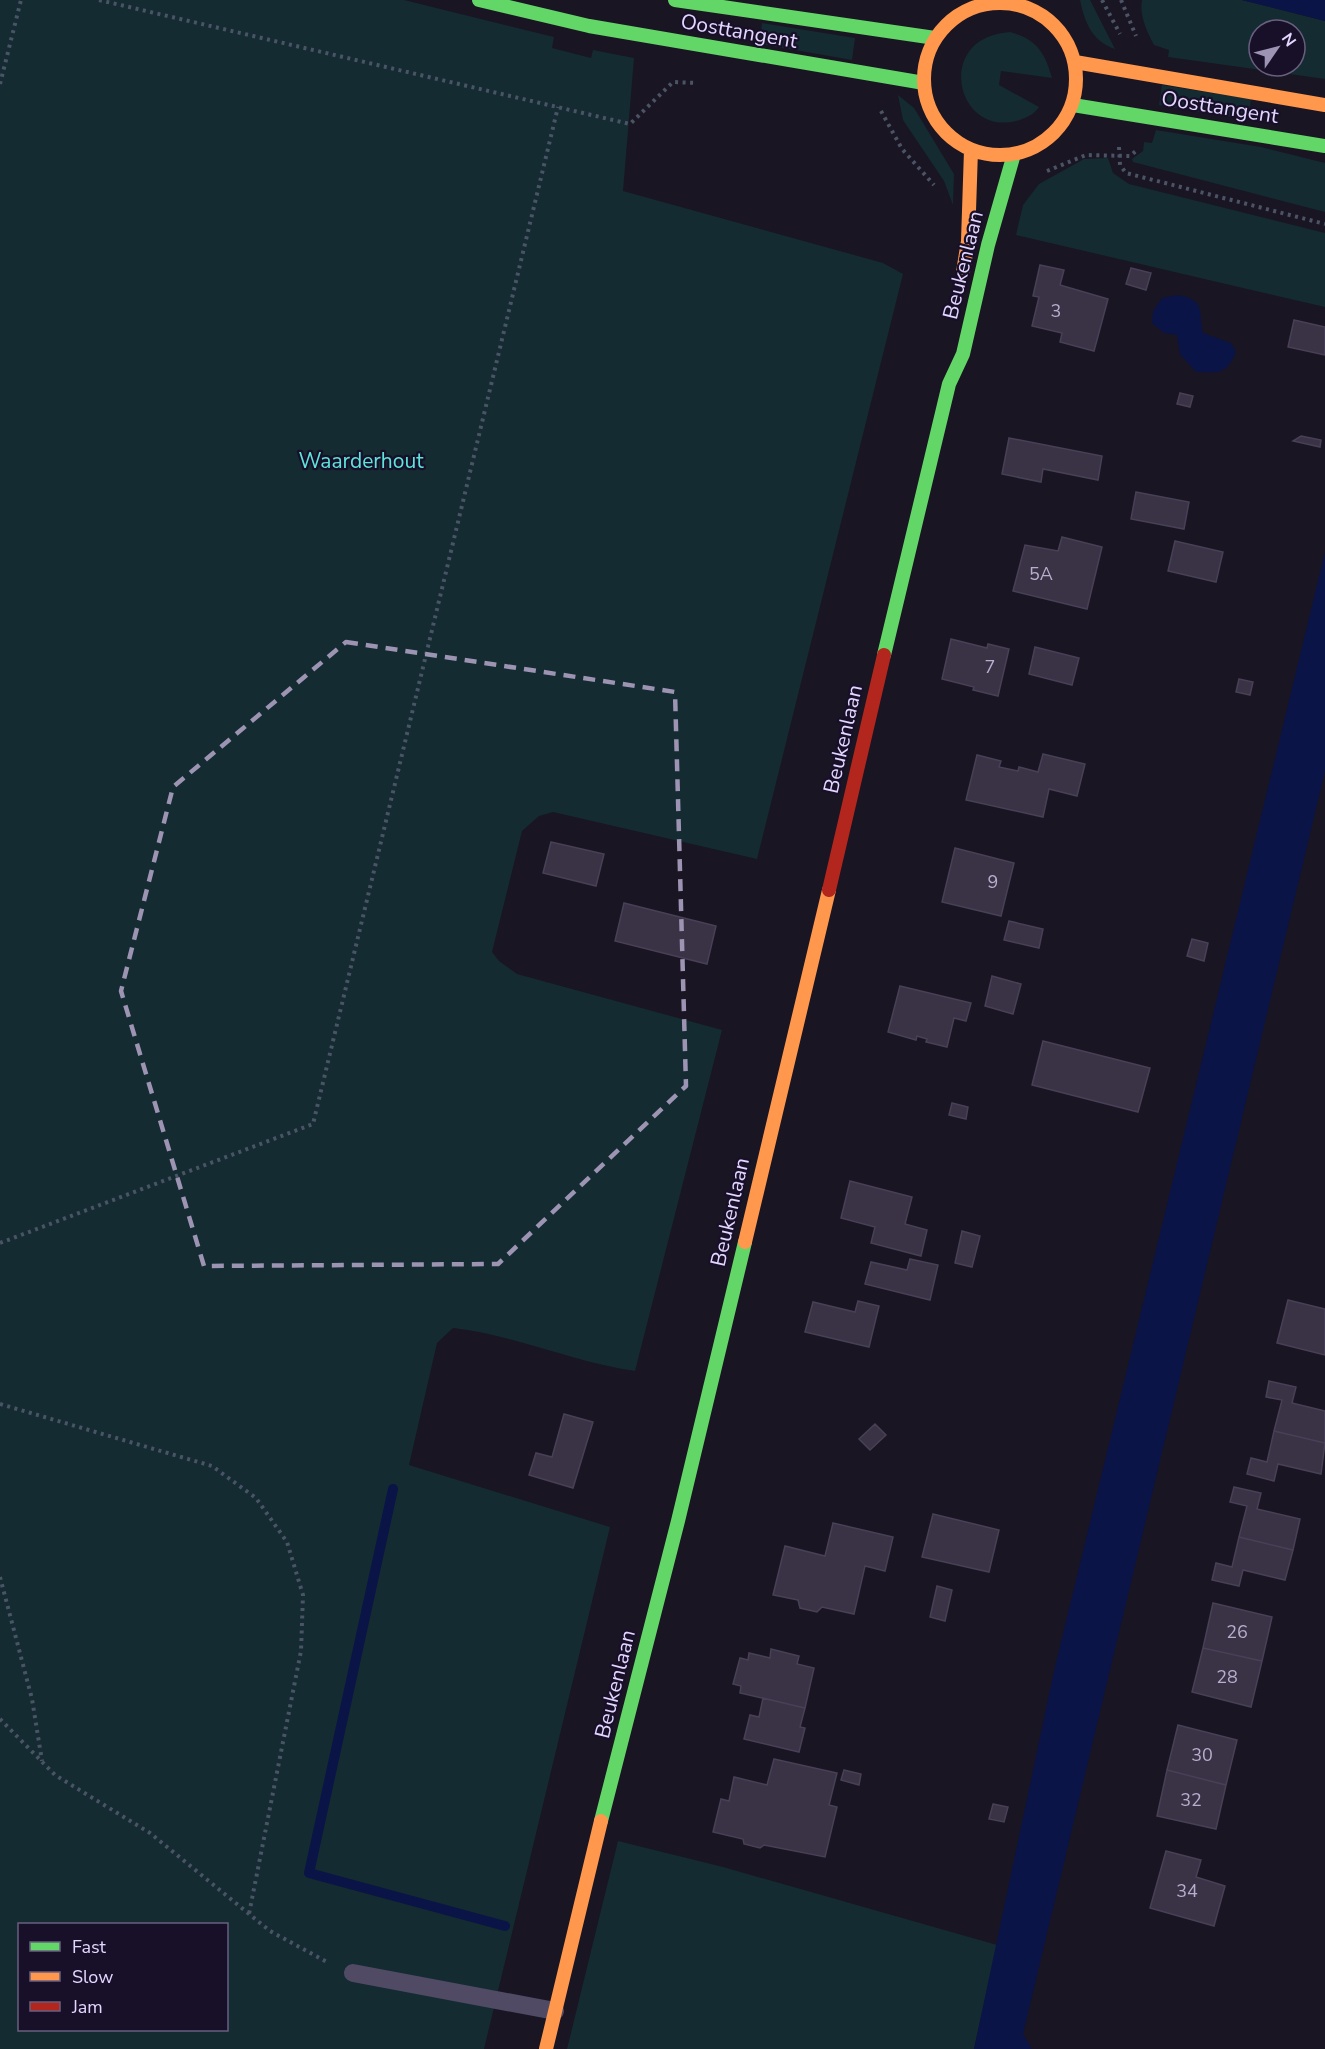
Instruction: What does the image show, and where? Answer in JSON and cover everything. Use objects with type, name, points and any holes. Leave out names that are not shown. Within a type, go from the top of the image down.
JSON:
[{"type":"street","name":"Oosttangent","points":[[479,0],[589,26],[924,83]]},
{"type":"street","name":"Oosttangent","points":[[675,0],[935,38]]},
{"type":"street","points":[[1015,2],[1030,8],[1053,25],[1066,40],[1075,62],[1077,84],[1072,105],[1060,127],[1041,144],[1014,154],[992,156],[971,150],[953,139],[938,124],[928,104],[924,83],[926,60],[935,38],[949,22],[967,10],[987,3],[1015,2]]},
{"type":"street","points":[[1053,25],[1057,8]]},
{"type":"street","name":"Oosttangent","points":[[1075,62],[1325,105]]},
{"type":"street","name":"Oosttangent","points":[[1072,105],[1325,146]]},
{"type":"street","name":"Beukenlaan","points":[[960,285],[968,241],[971,150]]},
{"type":"street","name":"Beukenlaan","points":[[546,2049],[678,1521],[949,384],[963,354],[988,245],[1014,154]]},
{"type":"street","name":"Beukenlaan","points":[[948,351],[949,384]]},
{"type":"lane","points":[[353,1973],[555,2011]]},
{"type":"path","points":[[0,84],[21,0]]},
{"type":"path","points":[[99,0],[630,124],[673,82],[704,83]]},
{"type":"path","points":[[1102,0],[1122,39]]},
{"type":"path","points":[[0,1243],[313,1124],[558,107]]},
{"type":"path","points":[[870,111],[881,112]]},
{"type":"path","points":[[1041,174],[1086,155],[1130,156],[1139,148],[1142,116]]},
{"type":"path","points":[[1118,156],[1126,173],[1325,224]]},
{"type":"path","points":[[0,1404],[212,1466],[256,1498],[287,1542],[303,1595],[301,1651],[249,1914]]},
{"type":"path","points":[[0,1577],[32,1700],[42,1762]]},
{"type":"path","points":[[0,1719],[55,1775],[150,1833],[199,1870],[270,1931],[353,1973]]},
{"type":"highlighted area","points":[[346,642],[675,692],[686,1086],[498,1264],[204,1266],[121,991],[173,787]]},
{"type":"green space","name":"Waarderhout","points":[[0,0],[404,0],[554,37],[552,48],[591,58],[593,50],[634,58],[623,191],[883,263],[903,274],[757,859],[553,812],[539,816],[522,831],[492,952],[499,961],[517,974],[722,1030],[635,1371],[476,1331],[453,1328],[437,1343],[409,1465],[610,1527],[484,2049],[0,2049]]},
{"type":"green space","points":[[1080,0],[1090,0],[1115,49],[1107,46],[1095,36],[1084,16]]},
{"type":"green space","points":[[1142,0],[1242,0],[1325,21],[1325,79],[1307,76],[1307,18],[1247,18],[1247,68],[1168,57],[1169,50],[1154,45],[1151,40],[1142,12]]},
{"type":"green space","points":[[762,23],[855,38],[852,60],[760,44]]},
{"type":"green space","points":[[1010,32],[1027,38],[1038,48],[1052,78],[1001,71],[999,85],[1039,107],[1022,119],[995,122],[979,114],[967,101],[962,84],[962,66],[970,50],[986,38]]},
{"type":"green space","points":[[1162,85],[1251,99],[1248,120],[1159,105]]},
{"type":"green space","points":[[898,95],[914,108],[954,174],[953,205],[944,181],[903,120]]},
{"type":"green space","points":[[1156,130],[1261,147],[1325,163],[1325,212],[1133,162],[1132,159],[1143,151],[1144,142],[1152,143]]},
{"type":"green space","points":[[1108,158],[1113,173],[1129,184],[1325,233],[1325,307],[1016,235],[1023,205],[1039,184],[1084,159]]},
{"type":"green space","points":[[618,1841],[723,1867],[997,1945],[974,2049],[567,2049]]},
{"type":"shaded area","points":[[1242,0],[1325,0],[1325,21]]},
{"type":"shaded area","points":[[1178,295],[1197,303],[1203,333],[1231,343],[1236,352],[1225,369],[1216,372],[1196,372],[1180,354],[1177,335],[1164,333],[1152,323],[1153,311],[1162,298]]},
{"type":"shaded area","points":[[1325,552],[1325,771],[1023,2034],[1032,2049],[974,2049],[1054,1671]]},
{"type":"building","points":[[1040,265],[1064,270],[1060,285],[1108,299],[1094,351],[1060,342],[1062,333],[1032,326],[1039,297],[1033,296]]},
{"type":"building","points":[[1131,268],[1151,273],[1146,290],[1126,284]]},
{"type":"building","points":[[1294,320],[1325,327],[1325,355],[1288,347]]},
{"type":"building","points":[[1180,393],[1193,396],[1190,407],[1177,404]]},
{"type":"building","points":[[1301,436],[1321,440],[1320,447],[1293,441]]},
{"type":"building","points":[[1009,438],[1102,456],[1098,480],[1043,469],[1041,482],[1002,474]]},
{"type":"building","points":[[1136,492],[1189,502],[1184,529],[1131,519]]},
{"type":"building","points":[[1062,537],[1102,547],[1087,609],[1013,591],[1025,545],[1058,551]]},
{"type":"building","points":[[1175,541],[1223,552],[1216,582],[1168,571]]},
{"type":"building","points":[[951,639],[987,648],[988,644],[1009,649],[998,696],[942,679]]},
{"type":"building","points":[[1035,647],[1079,658],[1072,685],[1029,674]]},
{"type":"building","points":[[1239,679],[1253,682],[1250,695],[1236,692]]},
{"type":"building","points":[[1043,754],[1085,764],[1077,796],[1049,789],[1043,817],[966,800],[977,755],[1001,761],[999,767],[1018,771],[1019,767],[1038,772]]},
{"type":"building","points":[[551,842],[604,854],[596,886],[543,873]]},
{"type":"building","points":[[955,848],[1014,863],[1001,916],[942,902]]},
{"type":"building","points":[[624,903],[716,926],[707,964],[615,941]]},
{"type":"building","points":[[1009,921],[1043,929],[1039,948],[1004,940]]},
{"type":"building","points":[[1192,939],[1208,943],[1204,961],[1187,956]]},
{"type":"building","points":[[992,976],[1021,984],[1013,1014],[985,1006]]},
{"type":"building","points":[[900,986],[971,1003],[966,1021],[954,1018],[947,1047],[926,1042],[927,1039],[917,1036],[916,1040],[888,1032]]},
{"type":"building","points":[[1043,1041],[1150,1068],[1138,1112],[1032,1085]]},
{"type":"building","points":[[952,1103],[968,1107],[966,1119],[949,1115]]},
{"type":"building","points":[[850,1181],[912,1197],[905,1224],[927,1230],[921,1256],[871,1243],[875,1227],[841,1218]]},
{"type":"building","points":[[962,1231],[980,1236],[972,1267],[955,1263]]},
{"type":"building","points":[[910,1259],[938,1265],[930,1300],[865,1284],[871,1262],[907,1270]]},
{"type":"building","points":[[1288,1300],[1325,1309],[1325,1355],[1277,1343]]},
{"type":"building","points":[[858,1301],[879,1306],[869,1347],[805,1332],[813,1302],[855,1312]]},
{"type":"building","points":[[1269,1381],[1296,1387],[1292,1403],[1325,1411],[1325,1443],[1274,1431],[1282,1400],[1266,1397]]},
{"type":"building","points":[[564,1414],[593,1422],[573,1488],[529,1475],[536,1453],[552,1457]]},
{"type":"building","points":[[875,1424],[886,1435],[870,1450],[859,1439]]},
{"type":"building","points":[[1274,1431],[1325,1443],[1321,1474],[1278,1464],[1274,1481],[1247,1474],[1251,1458],[1267,1462]]},
{"type":"building","points":[[1234,1487],[1261,1493],[1257,1509],[1300,1519],[1293,1550],[1239,1537],[1247,1506],[1230,1502]]},
{"type":"building","points":[[933,1514],[999,1530],[989,1572],[922,1557]]},
{"type":"building","points":[[833,1523],[893,1537],[885,1571],[865,1566],[854,1614],[822,1607],[817,1612],[800,1608],[798,1600],[773,1595],[785,1546],[825,1556]]},
{"type":"building","points":[[1239,1537],[1293,1550],[1285,1580],[1243,1570],[1239,1586],[1212,1580],[1216,1563],[1232,1567]]},
{"type":"building","points":[[937,1586],[952,1590],[945,1621],[930,1617]]},
{"type":"building","points":[[1213,1603],[1272,1617],[1262,1661],[1203,1648]]},
{"type":"building","points":[[1203,1648],[1262,1661],[1251,1707],[1192,1692]]},
{"type":"building","points":[[771,1649],[799,1656],[797,1664],[814,1668],[805,1708],[740,1693],[741,1686],[733,1684],[740,1658],[748,1660],[749,1653],[770,1658]]},
{"type":"building","points":[[763,1698],[805,1708],[800,1727],[805,1728],[799,1752],[744,1739],[750,1715],[759,1717]]},
{"type":"building","points":[[1178,1725],[1237,1740],[1226,1785],[1167,1770]]},
{"type":"building","points":[[774,1759],[837,1773],[829,1805],[837,1807],[825,1857],[764,1845],[760,1848],[744,1844],[743,1839],[713,1832],[721,1799],[729,1801],[734,1777],[767,1785]]},
{"type":"building","points":[[844,1770],[861,1774],[859,1785],[841,1780]]},
{"type":"building","points":[[1167,1770],[1226,1785],[1216,1829],[1157,1816]]},
{"type":"building","points":[[993,1804],[1008,1807],[1004,1822],[989,1819]]},
{"type":"building","points":[[1166,1851],[1201,1860],[1196,1877],[1225,1886],[1214,1926],[1150,1908]]},
{"type":"waterway","points":[[393,1489],[309,1873],[505,1926]]},
{"type":"traffic: fast","points":[[479,0],[589,26],[924,83]]},
{"type":"traffic: fast","points":[[675,0],[935,38]]},
{"type":"traffic: fast","points":[[1073,105],[1325,146]]},
{"type":"traffic: fast","points":[[884,655],[949,384],[963,354],[988,245],[1014,154]]},
{"type":"traffic: fast","points":[[601,1821],[678,1521],[745,1242]]},
{"type":"traffic: slow","points":[[1000,3],[1015,4],[1029,9],[1054,25],[1070,50],[1075,64],[1076,79],[1075,94],[1070,108],[1054,133],[1029,149],[1015,154],[1000,155],[985,154],[971,149],[946,133],[930,108],[925,94],[924,79],[925,64],[930,50],[946,25],[971,9],[985,4],[1000,3]]},
{"type":"traffic: slow","points":[[1075,62],[1325,105]]},
{"type":"traffic: slow","points":[[963,272],[968,241],[971,150]]},
{"type":"traffic: slow","points":[[745,1242],[829,890]]},
{"type":"traffic: slow","points":[[546,2049],[601,1821]]},
{"type":"traffic: jam","points":[[829,890],[884,655]]}]
